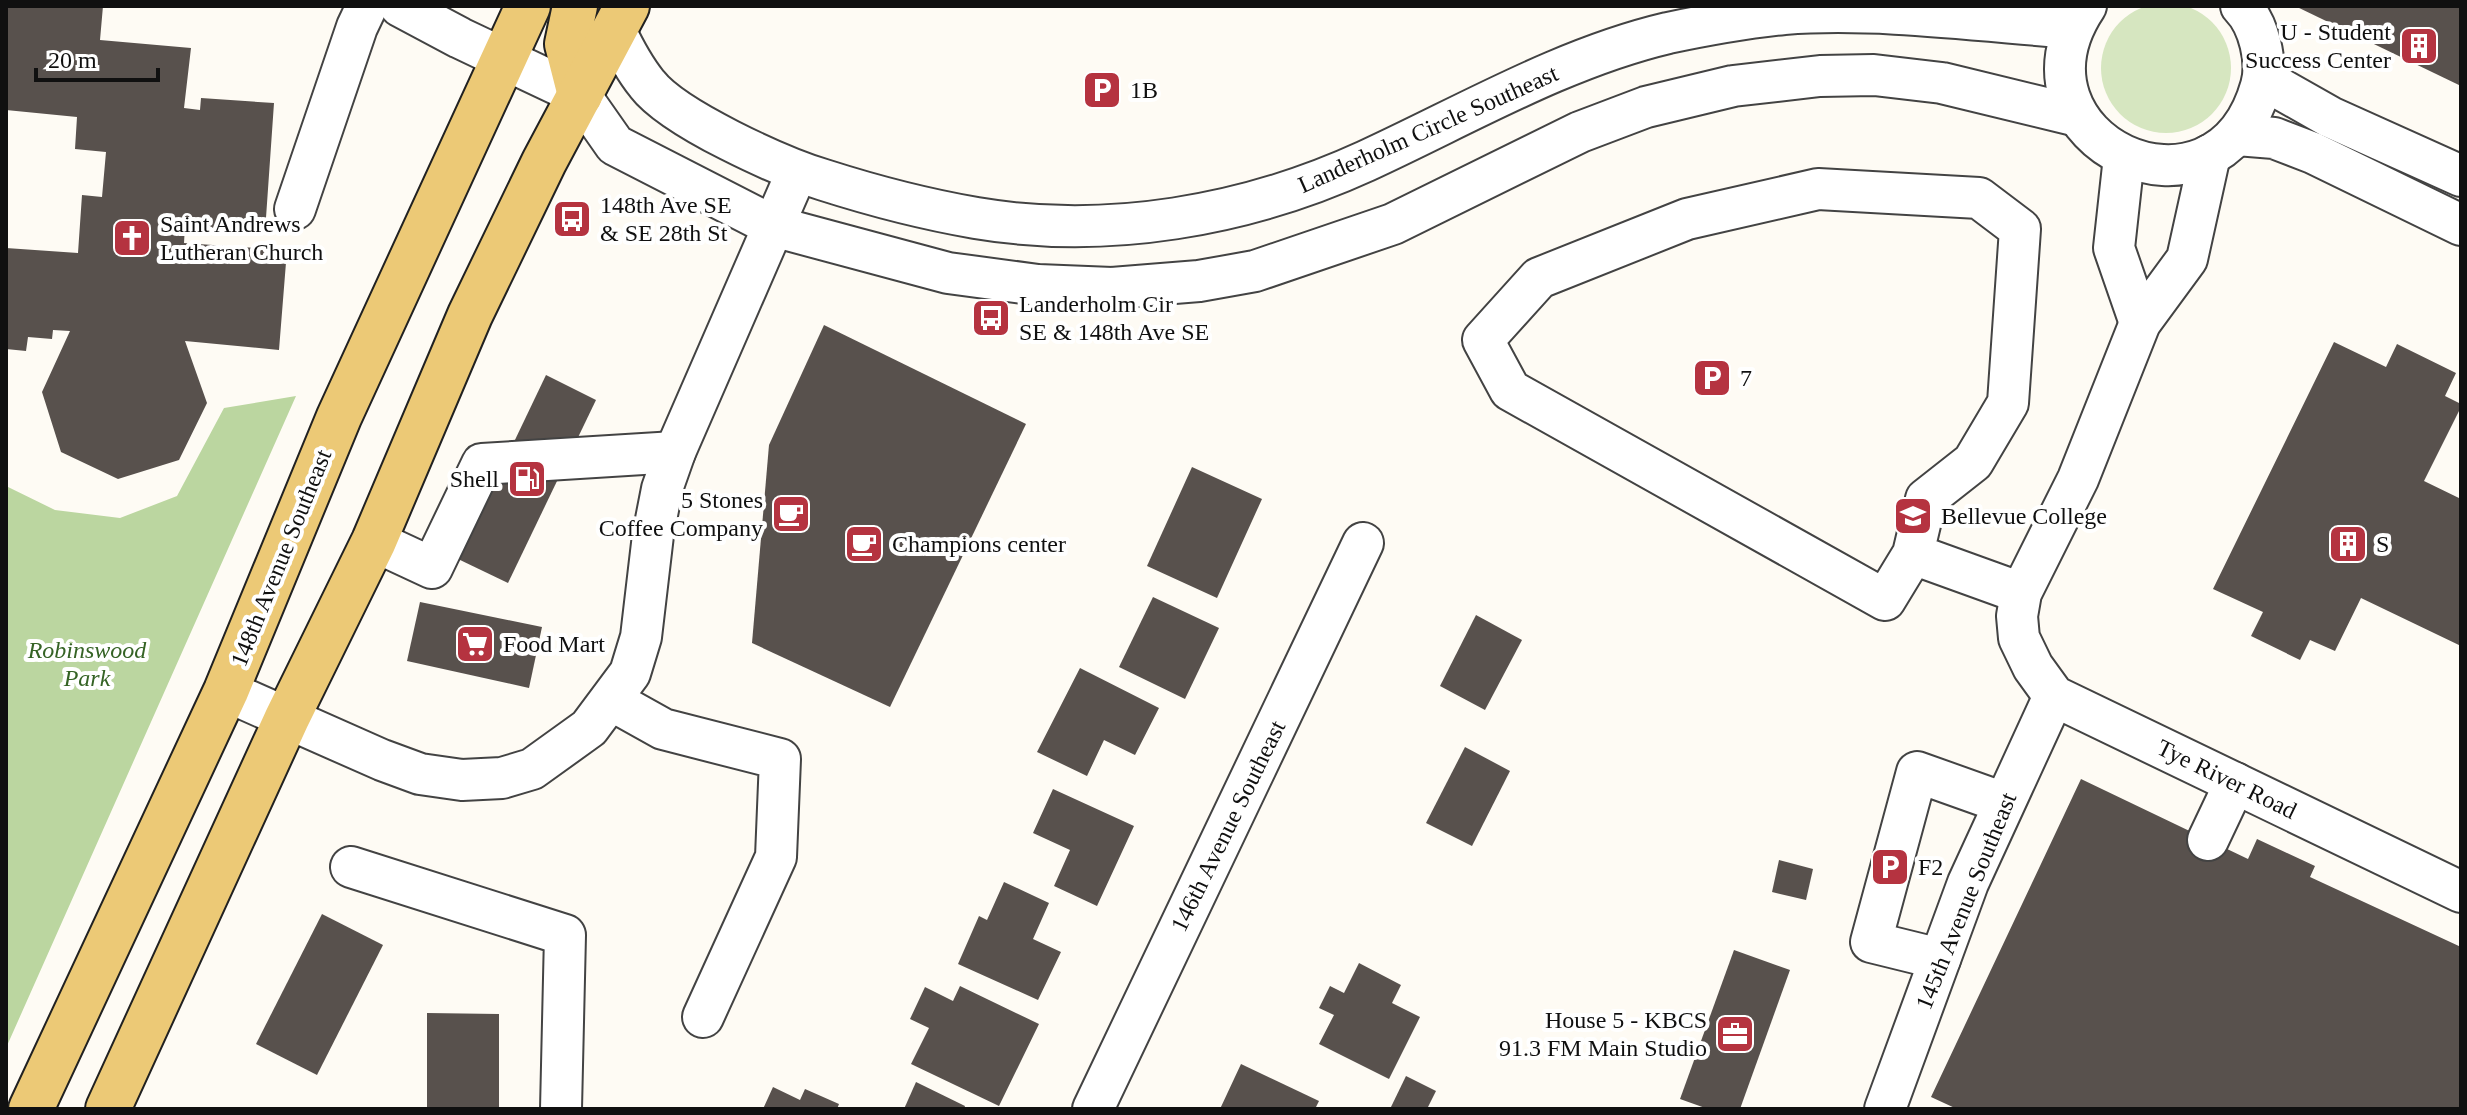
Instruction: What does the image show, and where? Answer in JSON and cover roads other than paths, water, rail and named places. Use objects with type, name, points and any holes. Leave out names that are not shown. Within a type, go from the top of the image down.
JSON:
[{"type":"main road","name":"148th Avenue Southeast","points":[[31,1109],[226,691],[339,417],[528,6]]},
{"type":"main road","points":[[575,6],[567,44],[580,95]]},
{"type":"main road","points":[[108,1109],[287,718],[374,541],[470,315],[544,162],[621,18]]},
{"type":"street","points":[[295,209],[357,27],[367,6]]},
{"type":"street","points":[[400,6],[580,95],[615,145],[773,226],[948,273],[1038,285],[1112,288],[1199,281],[1255,271],[1393,224],[1580,132],[1646,107],[1733,86],[1820,76],[1874,75],[1942,83],[2078,116]]},
{"type":"street","points":[[1913,554],[2021,593],[2078,479],[2140,323],[2187,259],[2224,145],[2255,109],[2263,79],[2261,43],[2241,6]]},
{"type":"street","name":"Landerholm Circle Southeast","points":[[621,18],[626,53],[648,87],[680,114],[797,172],[887,200],[979,219],[1061,226],[1147,223],[1228,209],[1360,164],[1610,49],[1732,20],[1853,12],[2080,17]]},
{"type":"street","points":[[2080,17],[2066,57],[2067,88],[2078,116],[2090,133],[2124,157],[2152,165],[2182,164],[2224,145],[2274,138],[2313,153],[2461,225]]},
{"type":"street","points":[[2263,79],[2330,117],[2461,176]]},
{"type":"street","points":[[2124,157],[2114,248],[2140,323]]},
{"type":"street","points":[[226,691],[420,774],[462,780],[502,778],[532,769],[589,728],[630,673],[641,637],[653,535],[662,489],[675,452],[797,172]]},
{"type":"street","points":[[1818,189],[1979,198],[2020,229],[2008,403],[1973,462],[1926,499],[1913,554],[1885,600],[1510,390],[1483,340],[1539,278],[1687,219],[1818,189]]},
{"type":"street","points":[[374,541],[432,568],[482,464],[675,452]]},
{"type":"street","name":"146th Avenue Southeast","points":[[1093,1109],[1363,543]]},
{"type":"street","name":"Tye River Road","points":[[2021,593],[2017,616],[2019,638],[2033,667],[2054,696],[2461,892]]},
{"type":"street","name":"145th Avenue Southeast","points":[[1885,1109],[1968,883],[2054,696]]},
{"type":"street","points":[[611,700],[663,729],[780,759],[776,857],[703,1017]]},
{"type":"street","points":[[1940,959],[1871,942],[1917,772],[2004,803]]},
{"type":"street","points":[[2208,840],[2235,783]]},
{"type":"street","points":[[351,867],[565,935],[561,1109]]},
{"type":"place","name":"U - Student Success Center","points":[[2419,46]]},
{"type":"place","name":"1B","points":[[1102,90]]},
{"type":"place","name":"148th Ave SE & SE 28th St","points":[[572,219]]},
{"type":"place","name":"Saint Andrews Lutheran Church","points":[[132,238]]},
{"type":"place","name":"Landerholm Cir SE & 148th Ave SE","points":[[991,318]]},
{"type":"place","name":"7","points":[[1712,378]]},
{"type":"place","name":"Shell","points":[[527,479]]},
{"type":"place","name":"5 Stones Coffee Company","points":[[791,514]]},
{"type":"place","name":"Bellevue College","points":[[1913,516]]},
{"type":"place","name":"Champions center","points":[[864,544]]},
{"type":"place","name":"S","points":[[2348,544]]},
{"type":"place","name":"Food Mart","points":[[475,644]]},
{"type":"place","name":"F2","points":[[1890,867]]},
{"type":"place","name":"House 5 - KBCS 91.3 FM Main Studio","points":[[1735,1034]]},
{"type":"park label","name":"Robinswood Park","points":[[87,664]]}]
